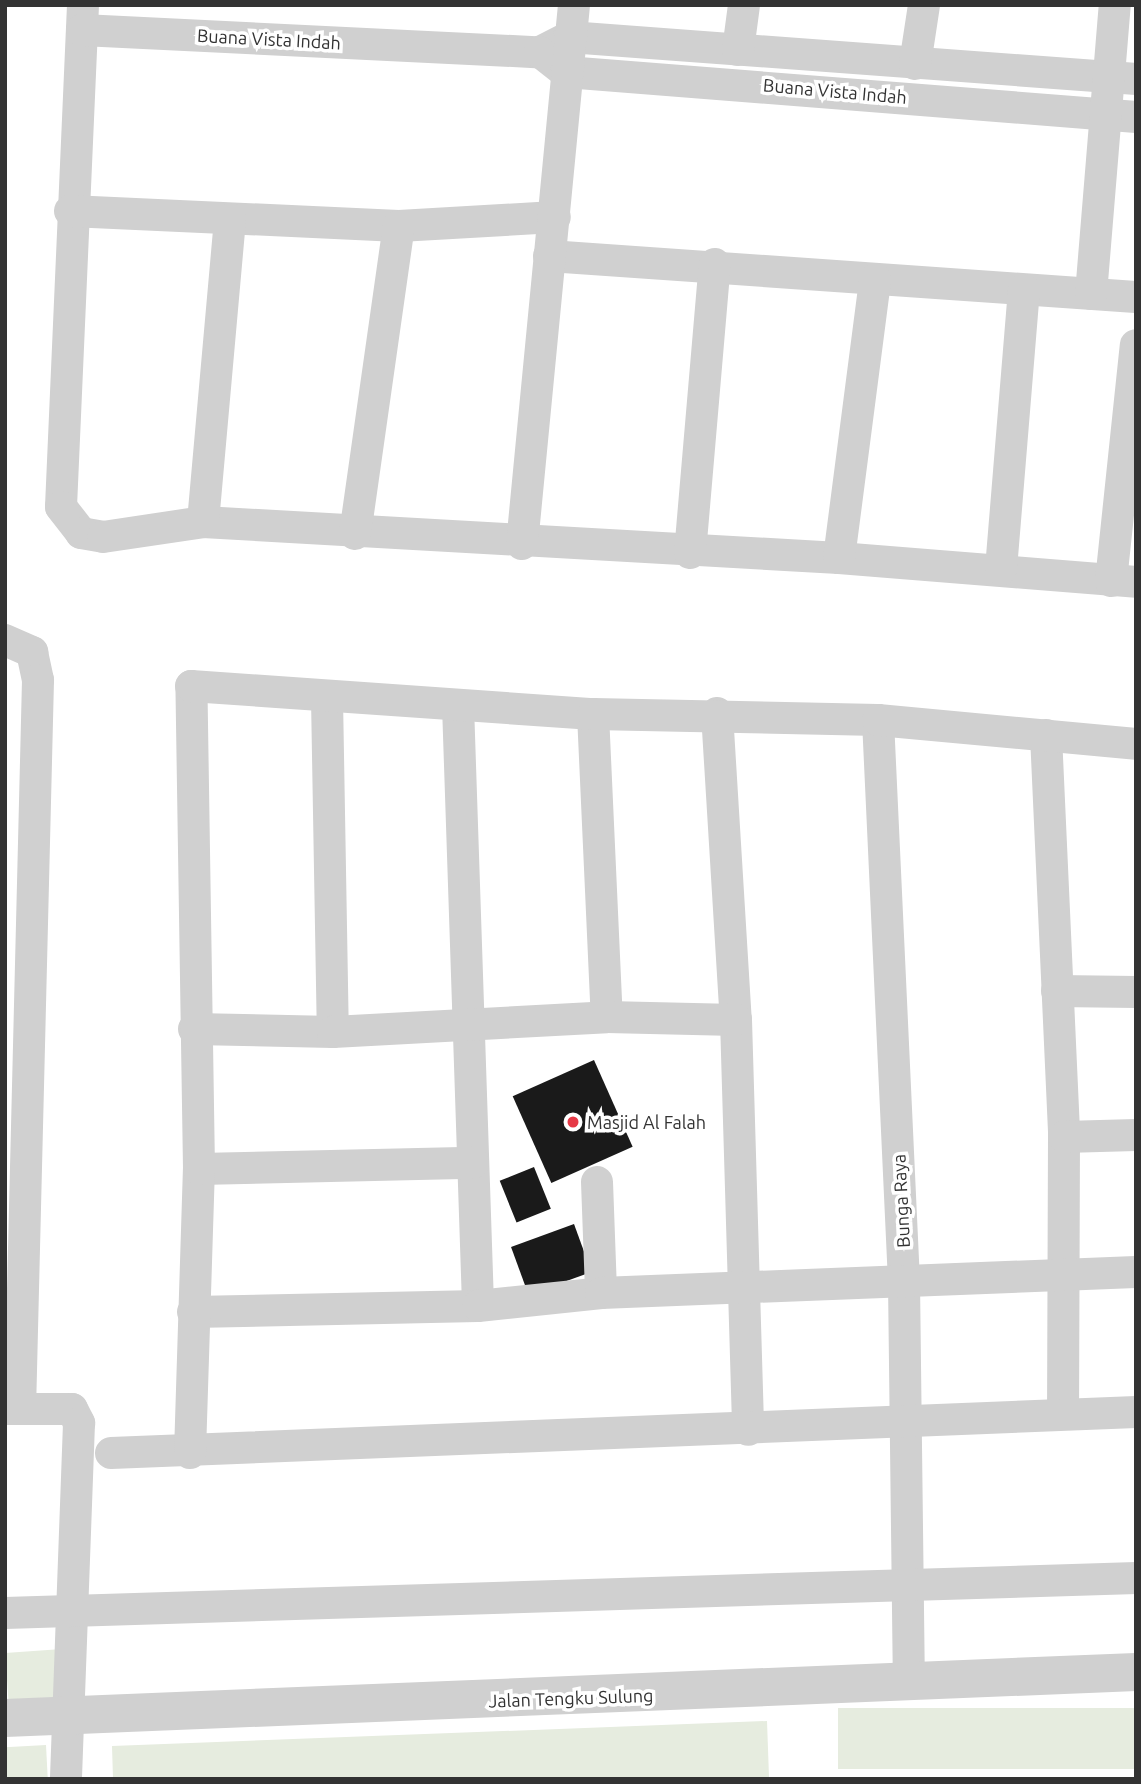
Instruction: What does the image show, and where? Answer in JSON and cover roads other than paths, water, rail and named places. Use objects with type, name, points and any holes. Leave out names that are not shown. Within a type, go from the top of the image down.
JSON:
[{"type":"street","points":[[522,544],[574,5]]},
{"type":"street","points":[[738,50],[744,5]]},
{"type":"street","points":[[915,64],[924,5]]},
{"type":"street","points":[[1091,294],[1104,115],[1121,78],[1115,5]]},
{"type":"street","points":[[82,17],[70,211],[61,507],[81,533],[103,537],[203,523],[522,544],[839,558],[1124,581],[1136,345]]},
{"type":"street","name":"Buana Vista Indah","points":[[82,17],[540,52]]},
{"type":"street","points":[[566,72],[540,52],[569,37]]},
{"type":"street","name":"Buana Vista Indah","points":[[569,37],[1121,78]]},
{"type":"street","points":[[873,94],[877,61]]},
{"type":"street","name":"Buana Vista Indah","points":[[566,72],[873,94],[1136,117]]},
{"type":"street","points":[[70,211],[398,226],[555,217]]},
{"type":"street","points":[[203,523],[230,219]]},
{"type":"street","points":[[355,534],[398,226]]},
{"type":"street","points":[[549,256],[715,264],[875,279],[1136,297]]},
{"type":"street","points":[[690,553],[715,264]]},
{"type":"street","points":[[839,558],[875,279]]},
{"type":"street","points":[[1001,569],[1024,290]]},
{"type":"street","points":[[5,640],[32,652],[38,680],[17,1021],[13,1409],[72,1409],[79,1423],[66,1779]]},
{"type":"street","points":[[190,1453],[192,1312],[199,1169],[188,690],[196,683],[327,698],[593,714],[717,713],[878,720],[1136,744]]},
{"type":"street","points":[[327,698],[333,1032]]},
{"type":"street","points":[[458,705],[478,1306]]},
{"type":"street","points":[[717,713],[736,1020],[747,1287],[748,1430]]},
{"type":"street","points":[[593,714],[607,1017]]},
{"type":"street","name":"Bunga Raya","points":[[878,720],[904,1282],[912,1584],[909,1683]]},
{"type":"street","points":[[1046,735],[1064,1137],[1061,1273],[1063,1414]]},
{"type":"street","points":[[1057,991],[1136,992]]},
{"type":"street","points":[[194,1029],[333,1032],[607,1017],[736,1020]]},
{"type":"street","points":[[1064,1137],[1136,1135]]},
{"type":"street","points":[[199,1169],[473,1163]]},
{"type":"street","points":[[597,1182],[601,1293]]},
{"type":"street","points":[[192,1312],[478,1306],[601,1293],[1136,1272]]},
{"type":"street","points":[[111,1453],[190,1453],[748,1430],[907,1418],[1136,1412]]},
{"type":"street","points":[[5,1613],[1136,1578]]},
{"type":"street","name":"Jalan Tengku Sulung","points":[[5,1718],[1136,1672]]},
{"type":"place","name":"Masjid Al Falah","points":[[573,1122]]}]
